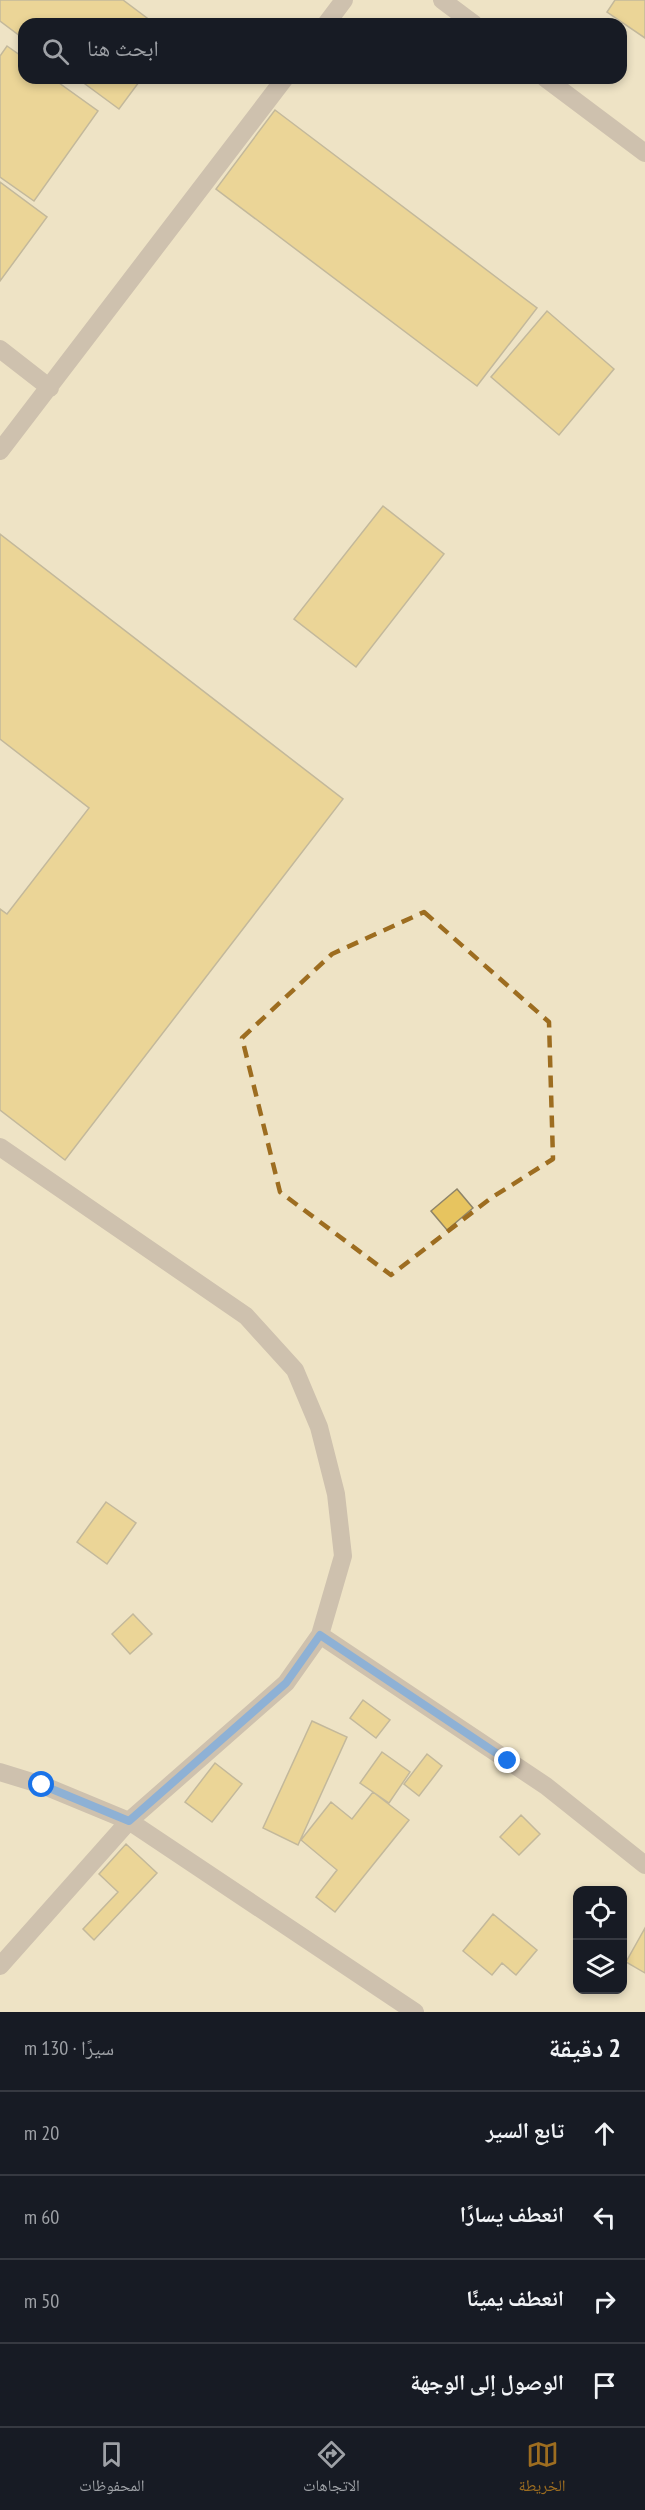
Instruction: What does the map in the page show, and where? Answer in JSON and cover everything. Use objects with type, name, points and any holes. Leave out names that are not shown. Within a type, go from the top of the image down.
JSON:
[{"type":"street","points":[[330,18],[344,0]]},
{"type":"street","points":[[442,0],[466,18]]},
{"type":"street","points":[[0,452],[280,84]]},
{"type":"street","points":[[553,84],[645,153]]},
{"type":"street","points":[[0,350],[50,388]]},
{"type":"street","points":[[0,1147],[246,1316],[295,1370],[319,1427],[336,1494],[343,1556],[320,1635],[286,1683],[129,1821],[0,1966]]},
{"type":"street","points":[[320,1635],[546,1786],[645,1865]]},
{"type":"street","points":[[0,1772],[42,1785],[129,1821],[415,2012]]},
{"type":"highlighted area","points":[[424,912],[549,1022],[553,1159],[491,1198],[391,1275],[280,1192],[242,1038],[332,954]]},
{"type":"building","points":[[0,0],[123,0],[147,18],[18,18],[18,34],[0,21]]},
{"type":"building","points":[[615,0],[645,0],[645,38],[627,26],[627,18],[616,18],[607,12]]},
{"type":"building","points":[[7,46],[18,54],[18,84],[60,84],[98,111],[34,201],[0,177],[0,56]]},
{"type":"building","points":[[85,84],[138,84],[119,109]]},
{"type":"building","points":[[275,110],[537,308],[477,386],[216,189]]},
{"type":"building","points":[[0,182],[47,217],[0,281]]},
{"type":"building","points":[[547,311],[614,369],[559,435],[491,377]]},
{"type":"building","points":[[383,506],[444,554],[356,667],[294,619]]},
{"type":"building","points":[[0,534],[343,799],[65,1160],[0,1110],[0,909],[7,914],[89,808],[0,739]]},
{"type":"building","points":[[457,1189],[473,1208],[447,1230],[431,1211]]},
{"type":"building","points":[[106,1502],[136,1523],[107,1564],[77,1542]]},
{"type":"building","points":[[133,1614],[152,1634],[130,1654],[112,1634]]},
{"type":"building","points":[[363,1700],[390,1720],[376,1738],[350,1718]]},
{"type":"building","points":[[312,1721],[347,1737],[298,1845],[263,1828]]},
{"type":"building","points":[[382,1752],[410,1772],[389,1803],[360,1783]]},
{"type":"building","points":[[427,1754],[442,1766],[419,1796],[404,1784]]},
{"type":"building","points":[[215,1763],[242,1784],[212,1822],[185,1802]]},
{"type":"building","points":[[373,1792],[409,1820],[335,1912],[316,1897],[337,1870],[301,1840],[331,1802],[352,1819]]},
{"type":"building","points":[[521,1815],[540,1834],[519,1855],[500,1837]]},
{"type":"building","points":[[126,1844],[157,1873],[94,1940],[83,1929],[118,1892],[99,1874]]},
{"type":"building","points":[[493,1914],[537,1950],[516,1975],[502,1963],[492,1975],[463,1951]]},
{"type":"building","points":[[645,1928],[645,1973],[627,1963]]},
{"type":"route","points":[[42,1785],[129,1821],[286,1683],[320,1635],[508,1761]]}]
